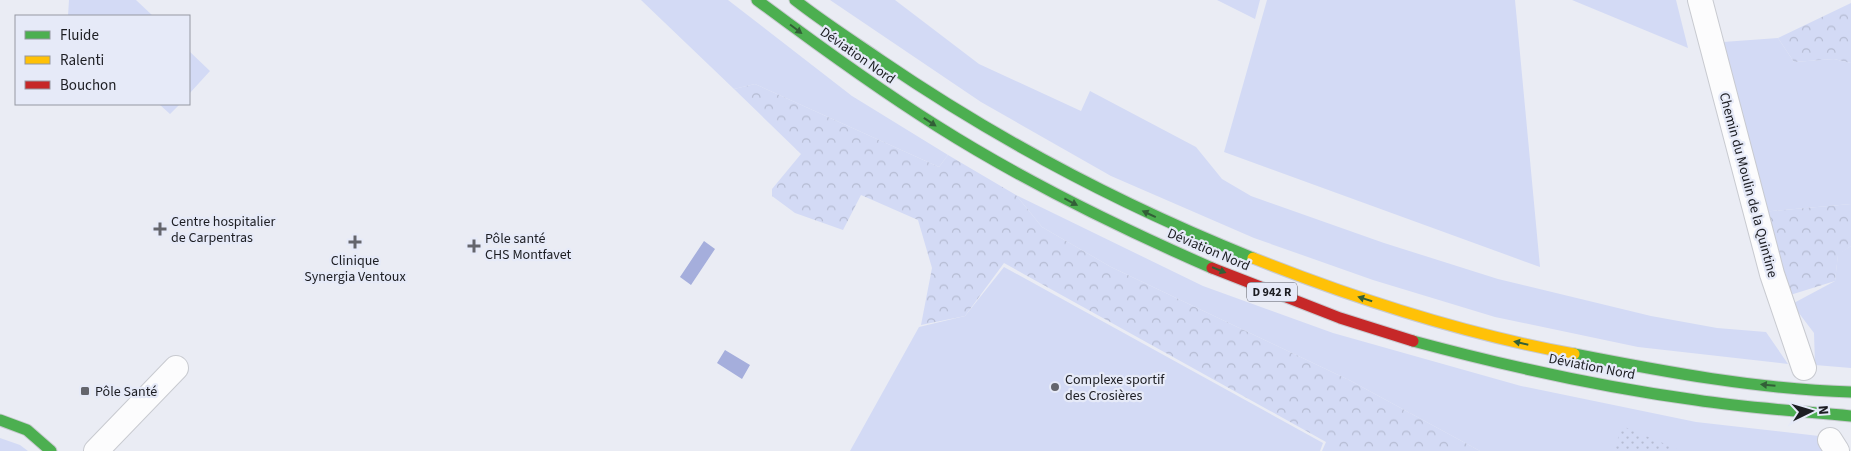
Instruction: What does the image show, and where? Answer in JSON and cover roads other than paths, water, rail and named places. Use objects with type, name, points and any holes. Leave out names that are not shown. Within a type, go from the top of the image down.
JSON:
[{"type":"main road","name":"Déviation Nord","points":[[757,0],[842,64],[940,128],[1076,204],[1176,253],[1284,297],[1366,326],[1448,350],[1605,386],[1730,405],[1851,416]]},
{"type":"main road","name":"Déviation Nord","points":[[795,0],[919,87],[1019,148],[1107,195],[1197,237],[1311,282],[1448,325],[1583,358],[1732,382],[1851,392]]},
{"type":"main road","points":[[0,420],[27,430],[51,451]]},
{"type":"street","name":"Chemin du Moulin de la Quintine","points":[[1700,0],[1772,274],[1804,368]]},
{"type":"street","points":[[96,451],[176,368]]},
{"type":"water","points":[[704,241],[715,249],[691,285],[680,277]]},
{"type":"water","points":[[725,350],[750,365],[742,379],[717,363]]},
{"type":"place","name":"Centre hospitalier de Carpentras","points":[[160,229]]},
{"type":"place","name":"Clinique Synergia Ventoux","points":[[355,242]]},
{"type":"place","name":"Pôle santé CHS Montfavet","points":[[474,246]]},
{"type":"place","name":"Complexe sportif des Crosières","points":[[1055,387]]},
{"type":"place","name":"Pôle Santé","points":[[85,391]]}]
